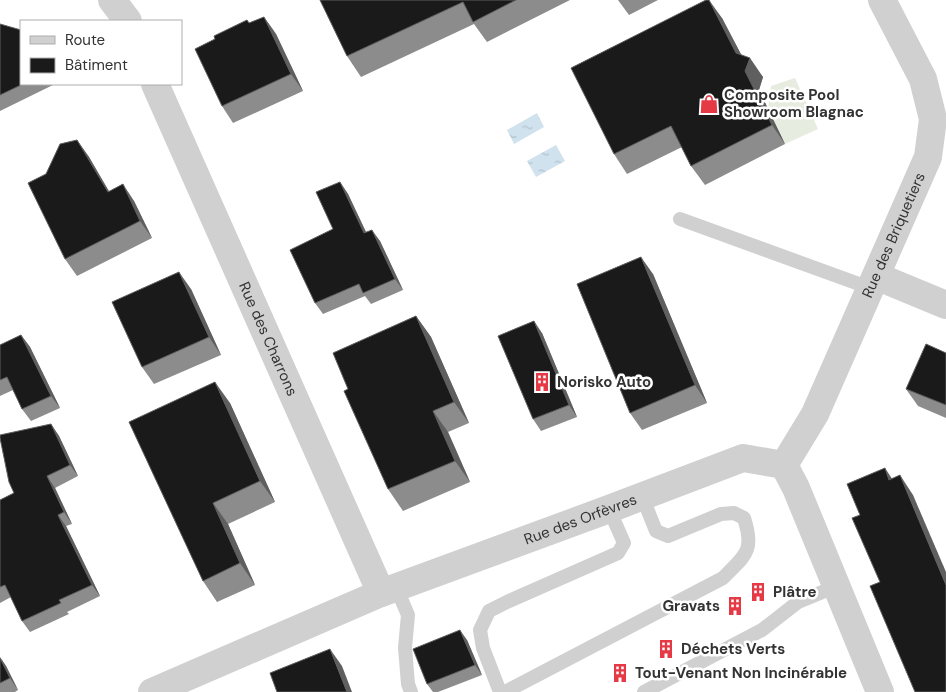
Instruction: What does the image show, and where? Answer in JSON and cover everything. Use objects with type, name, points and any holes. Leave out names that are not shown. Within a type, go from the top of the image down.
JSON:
[{"type":"street","points":[[112,0],[127,20]]},
{"type":"street","name":"Rue des Briquetiers","points":[[784,465],[815,414],[928,157],[933,119],[939,111],[882,0]]},
{"type":"street","name":"Rue des Charrons","points":[[155,85],[388,590]]},
{"type":"street","points":[[873,282],[946,305]]},
{"type":"street","name":"Rue des Orfèvres","points":[[152,692],[388,590],[744,458],[784,465]]},
{"type":"street","points":[[784,465],[796,488],[880,692]]},
{"type":"lane","points":[[680,219],[873,282]]},
{"type":"lane","points":[[505,692],[723,578],[747,552],[750,536],[744,518],[734,513],[721,514],[668,536],[656,531],[642,496]]},
{"type":"lane","points":[[500,692],[483,648],[480,630],[489,611],[618,553],[624,543],[609,509]]},
{"type":"lane","points":[[644,692],[762,630],[798,602],[837,586]]},
{"type":"lane","points":[[388,590],[408,615],[405,648],[408,684],[411,692]]},
{"type":"shaded area","points":[[795,78],[818,129],[785,144],[768,108],[771,86]]},
{"type":"water","points":[[537,113],[544,127],[514,144],[507,130]]},
{"type":"water","points":[[556,145],[565,161],[536,177],[527,161]]},
{"type":"building","points":[[320,0],[516,0],[473,22],[463,2],[347,56]]},
{"type":"building","points":[[709,0],[736,53],[750,58],[745,71],[772,125],[691,166],[671,126],[614,154],[571,68]]},
{"type":"building","points":[[264,17],[291,74],[222,106],[195,49],[215,39],[214,36],[247,20],[249,23]]},
{"type":"building","points":[[0,24],[20,30],[21,85],[0,95]]},
{"type":"building","points":[[77,140],[108,192],[123,184],[140,221],[65,259],[28,183],[46,174],[60,144]]},
{"type":"building","points":[[340,182],[364,233],[372,230],[395,279],[363,293],[359,284],[315,303],[290,250],[333,229],[316,192]]},
{"type":"building","points":[[641,257],[695,385],[630,413],[577,284]]},
{"type":"building","points":[[179,272],[209,337],[142,367],[112,302]]},
{"type":"building","points":[[416,316],[454,402],[433,411],[455,461],[388,489],[344,391],[348,389],[333,353]]},
{"type":"building","name":"Norisko Auto","points":[[534,321],[569,405],[533,419],[498,336]]},
{"type":"building","points":[[21,335],[51,396],[22,409],[7,377],[0,380],[0,345]]},
{"type":"building","points":[[926,344],[946,353],[946,405],[906,389]]},
{"type":"building","points":[[215,382],[260,481],[213,503],[240,563],[203,581],[129,422]]},
{"type":"building","points":[[51,424],[70,465],[47,476],[64,512],[58,515],[92,585],[59,600],[61,603],[22,621],[5,585],[0,587],[0,500],[14,493],[9,482],[0,435]]},
{"type":"building","points":[[885,468],[889,480],[900,475],[946,585],[946,692],[915,692],[870,586],[880,582],[852,518],[860,515],[847,484]]},
{"type":"building","points":[[460,630],[475,665],[427,684],[413,649]]},
{"type":"building","points":[[330,649],[347,692],[277,692],[270,673]]},
{"type":"building","points":[[0,658],[10,678],[0,683]]},
{"type":"place","name":"Composite Pool Showroom Blagnac","points":[[709,104]]},
{"type":"place","name":"Norisko Auto","points":[[542,382]]},
{"type":"place","name":"Plâtre","points":[[758,592]]},
{"type":"place","name":"Gravats","points":[[735,606]]},
{"type":"place","name":"Déchets Verts","points":[[666,649]]},
{"type":"place","name":"Tout-Venant Non Incinérable","points":[[620,673]]}]
